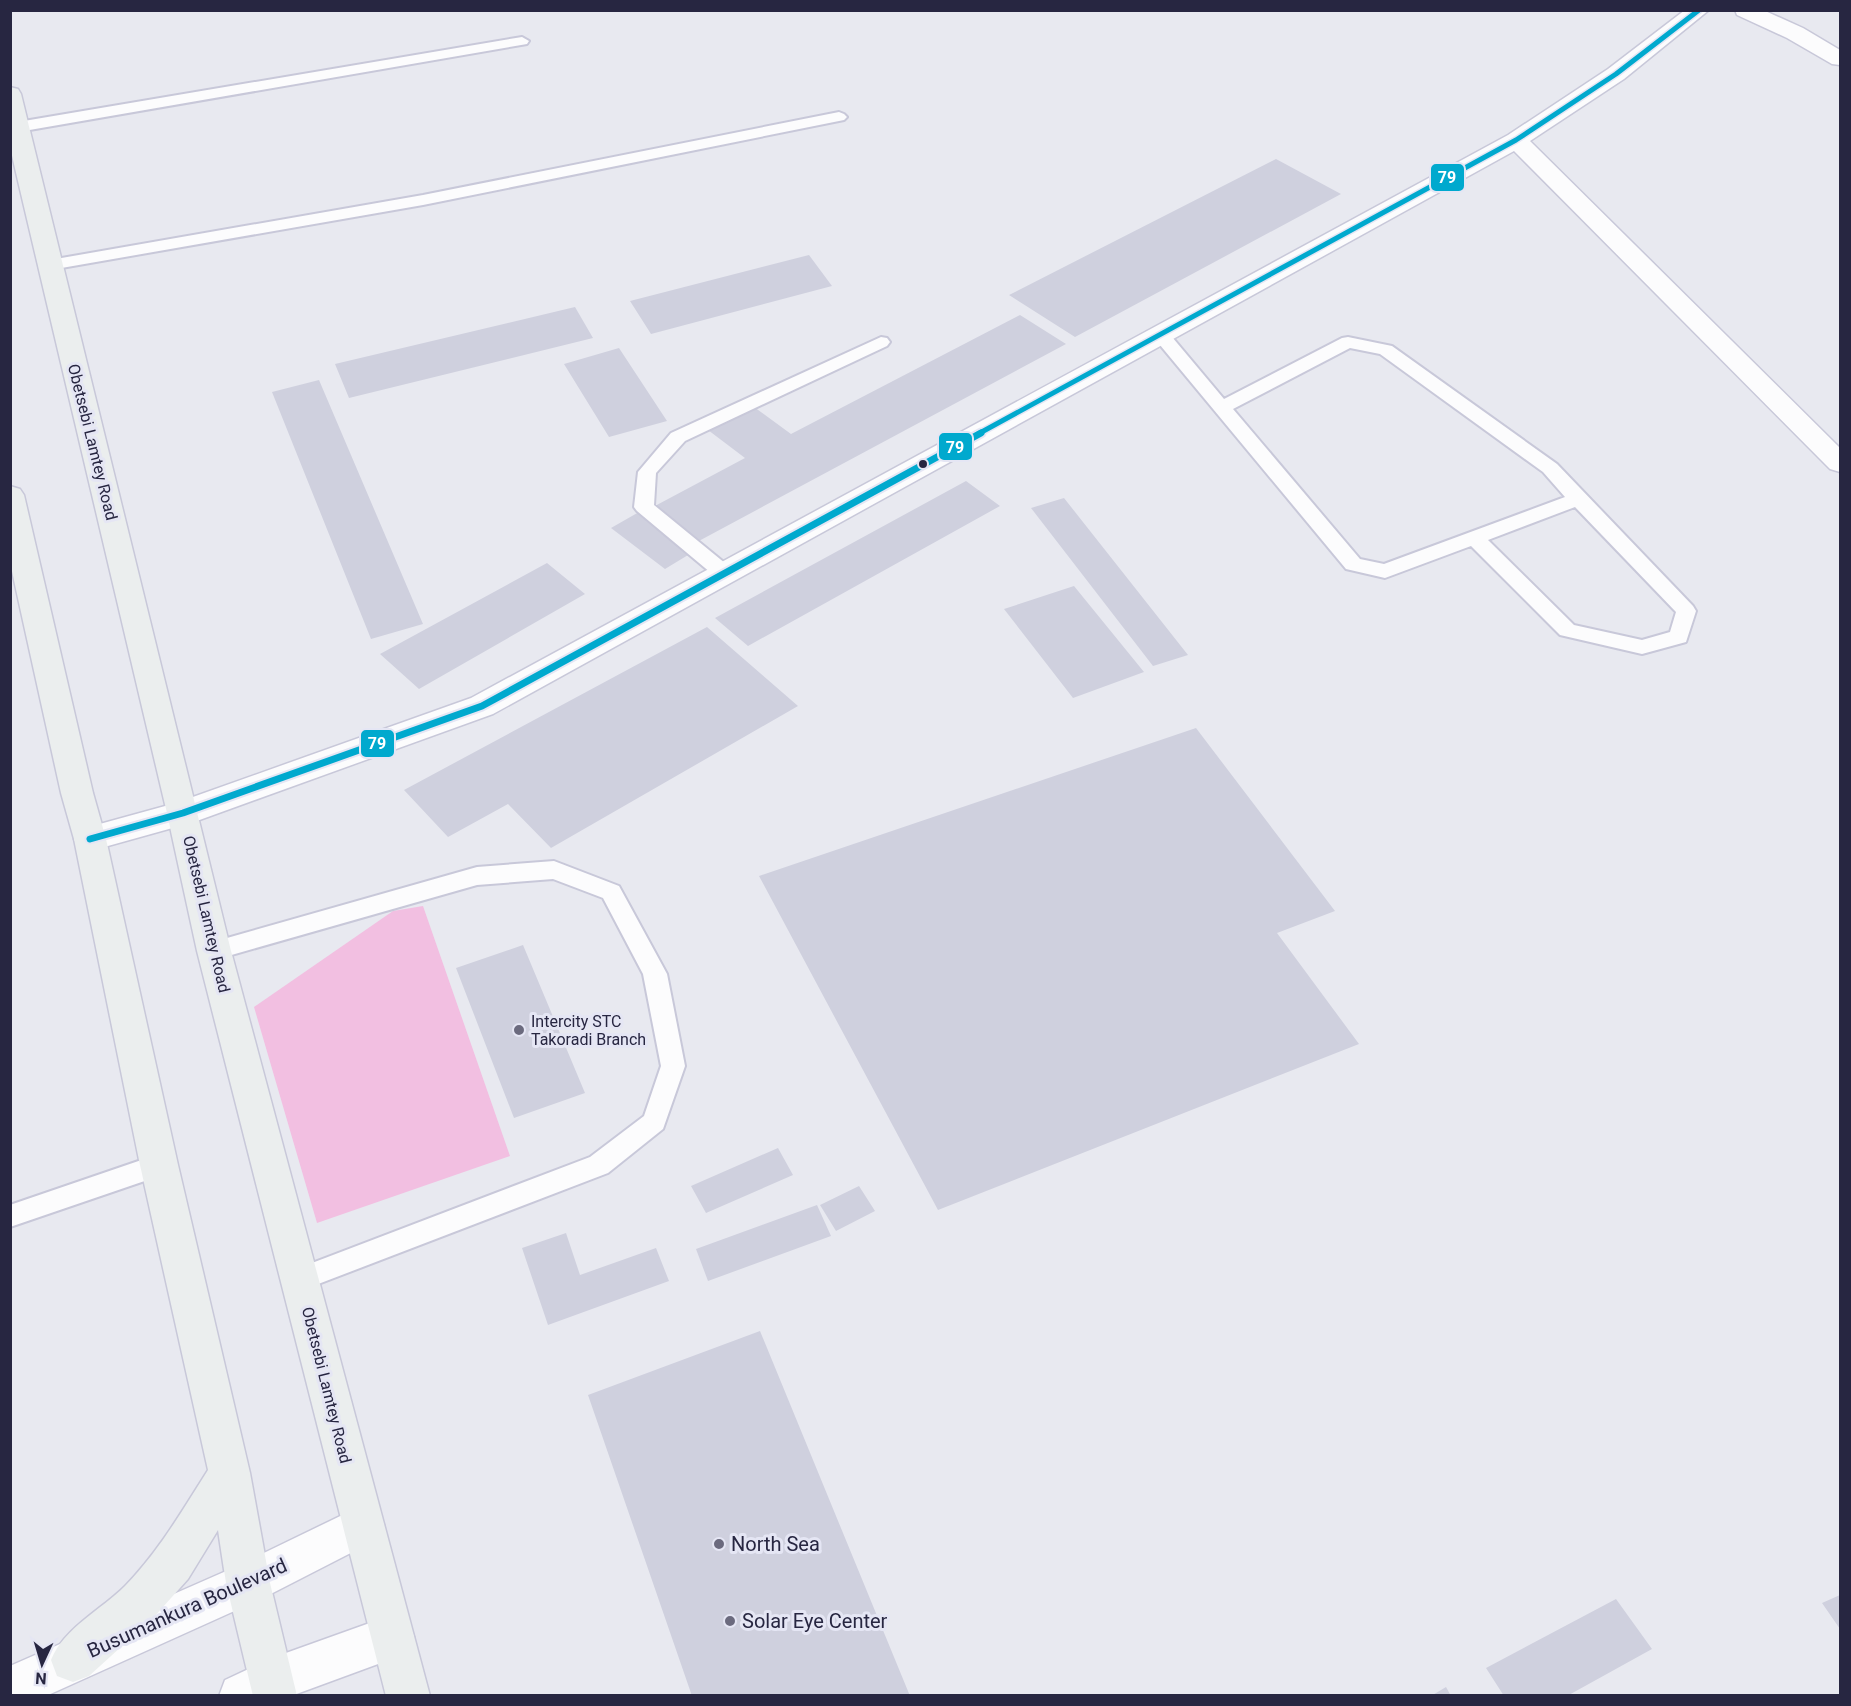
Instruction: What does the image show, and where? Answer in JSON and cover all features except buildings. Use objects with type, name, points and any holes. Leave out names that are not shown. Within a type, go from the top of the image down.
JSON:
[{"type":"main road","name":"Obetsebi Lamtey Road","points":[[10,94],[214,951],[408,1695]]},
{"type":"main road","points":[[10,495],[77,793],[90,840],[159,1165],[229,1473],[263,1690]]},
{"type":"main road","points":[[73,1660],[139,1602],[173,1564],[229,1473]]},
{"type":"street","points":[[90,840],[183,813],[483,706],[1516,140],[1616,74],[1699,10]]},
{"type":"street","points":[[1745,10],[1795,33],[1840,59]]},
{"type":"street","points":[[1516,140],[1840,463]]},
{"type":"street","name":"Busumankura Boulevard","points":[[10,1689],[248,1583],[363,1526]]},
{"type":"street","points":[[263,1690],[393,1637]]},
{"type":"lane","points":[[18,127],[522,41]]},
{"type":"lane","points":[[50,265],[434,198],[839,117]]},
{"type":"lane","points":[[1161,335],[1353,564],[1385,571],[1578,499]]},
{"type":"lane","points":[[724,573],[644,507],[647,472],[678,437],[881,342]]},
{"type":"lane","points":[[1220,408],[1348,342],[1386,350],[1550,468],[1686,611],[1679,637],[1642,647],[1567,630],[1474,537]]},
{"type":"lane","points":[[214,951],[477,876],[554,870],[611,892],[655,974],[673,1066],[654,1122],[599,1165],[300,1279]]},
{"type":"lane","points":[[10,1216],[159,1165]]},
{"type":"shaded area","points":[[423,906],[510,1156],[317,1223],[254,1007],[393,911]]},
{"type":"transit line","name":"79","points":[[90,839],[183,813],[482,706],[1516,140],[1616,74],[1699,10]]},
{"type":"place","name":"Intercity STC Takoradi Branch","points":[[519,1030]]},
{"type":"place","name":"North Sea","points":[[719,1544]]},
{"type":"place","name":"Solar Eye Center","points":[[730,1621]]}]
